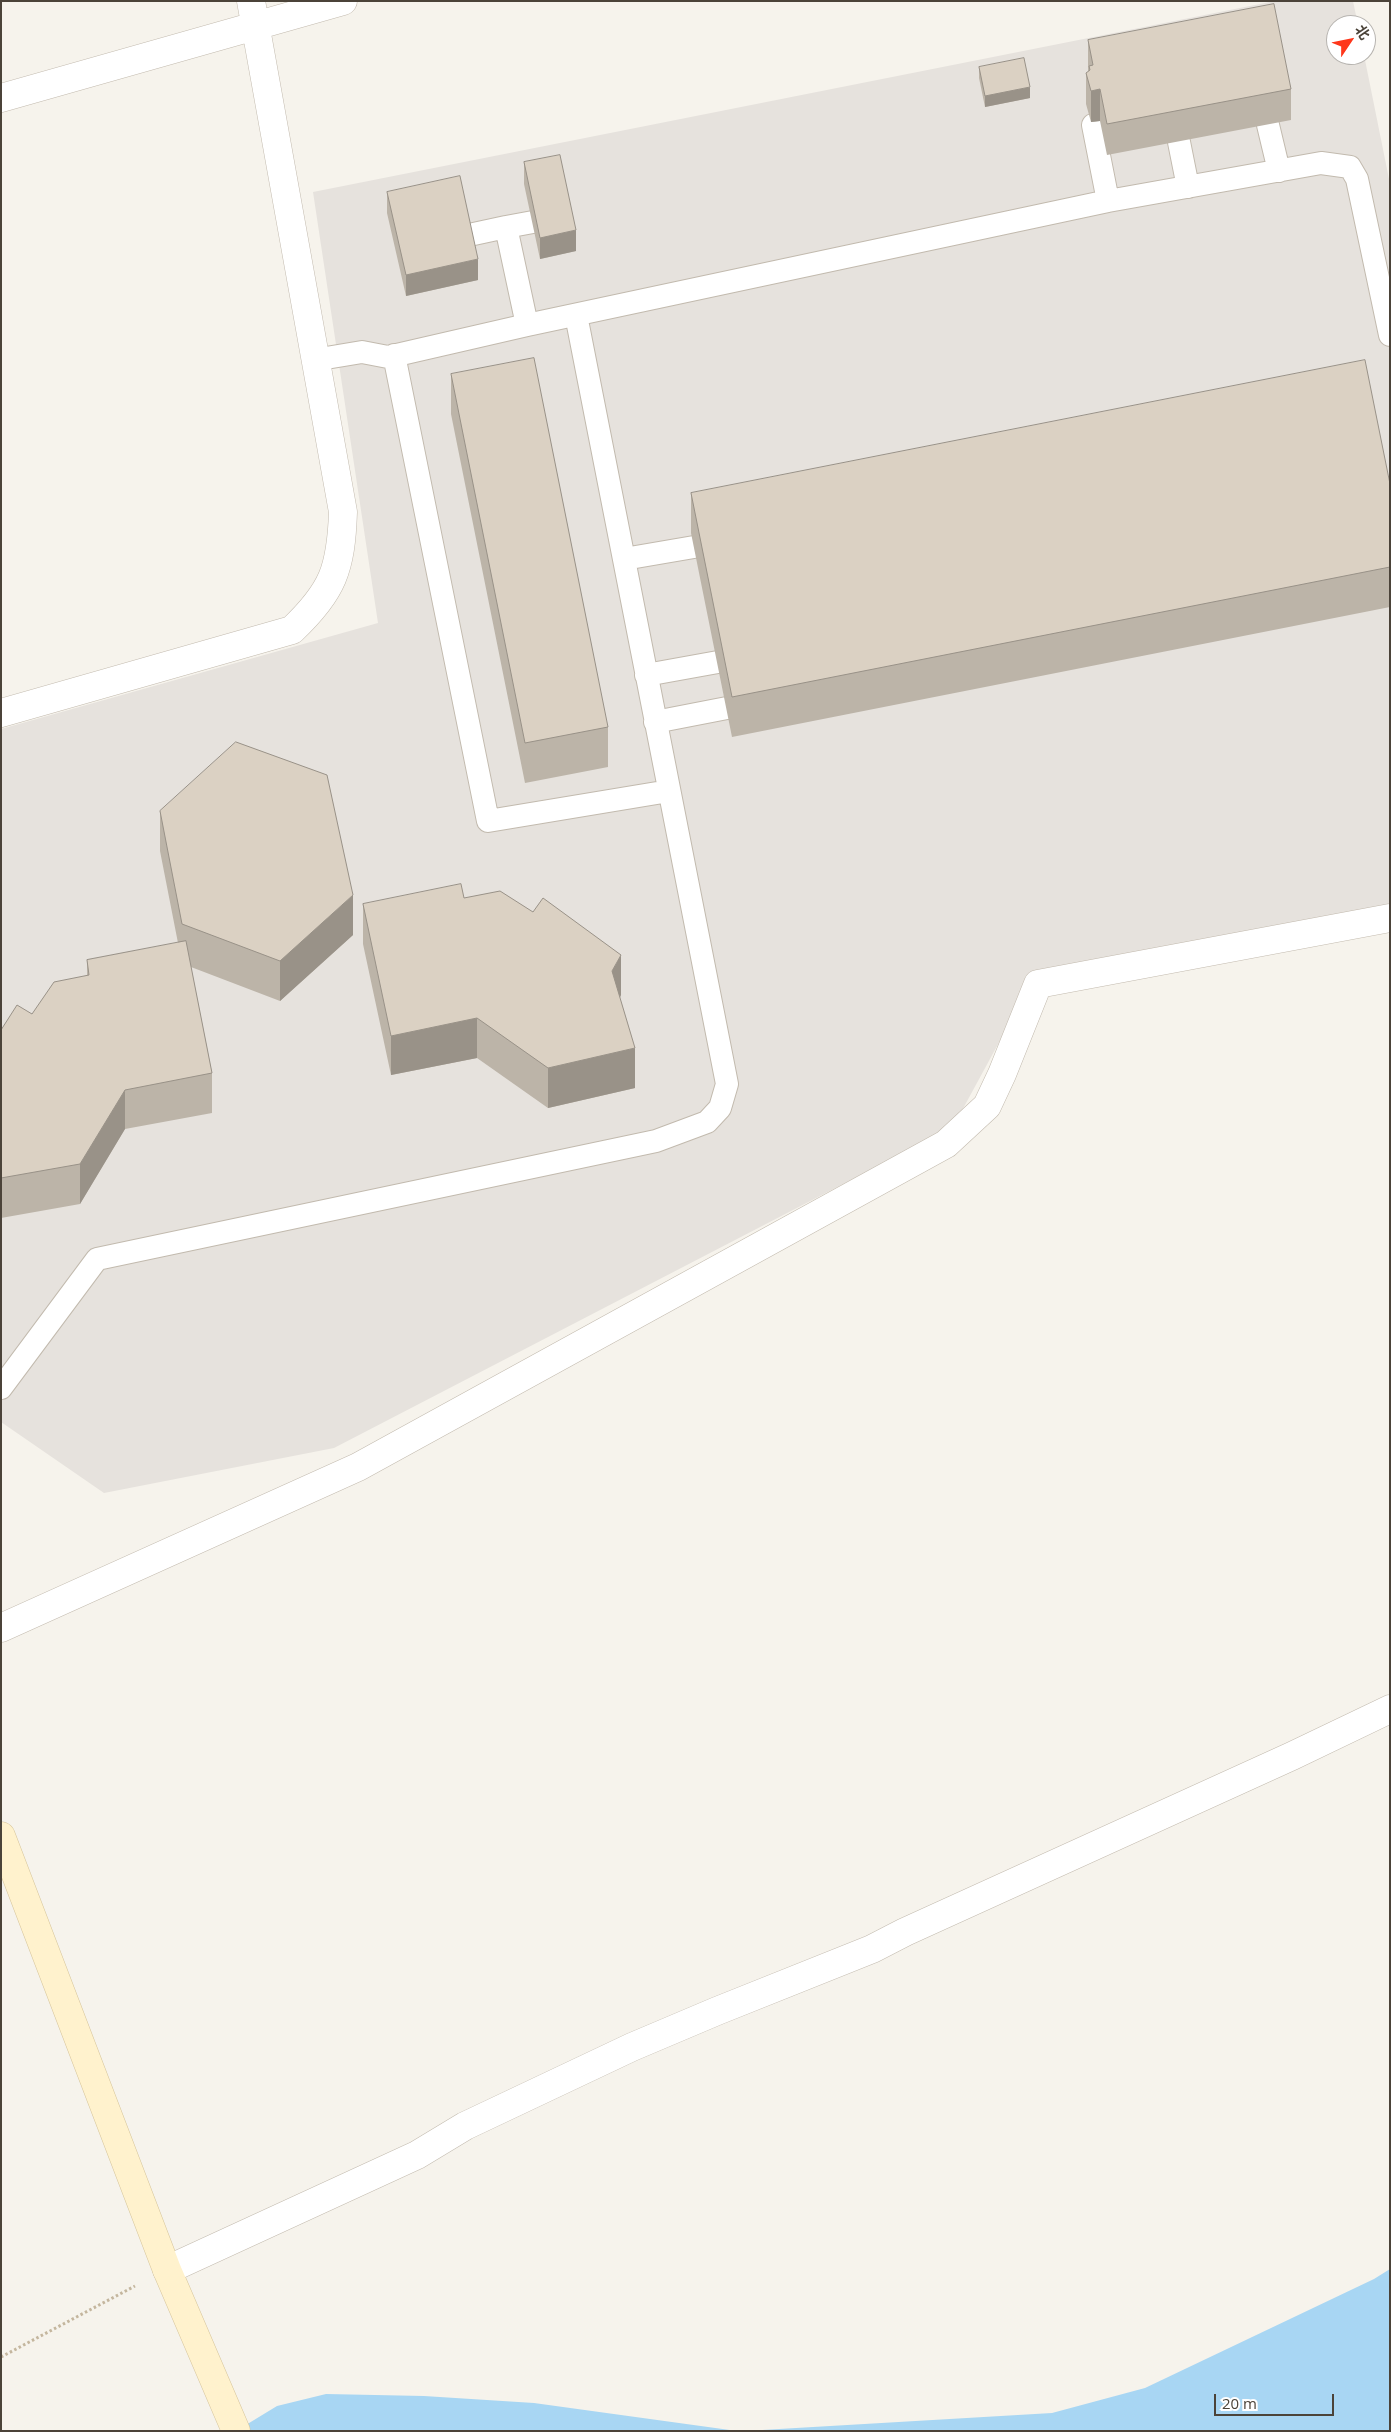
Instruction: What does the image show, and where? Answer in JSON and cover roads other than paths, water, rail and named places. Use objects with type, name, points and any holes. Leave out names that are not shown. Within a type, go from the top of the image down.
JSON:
[{"type":"street","points":[[1,98],[253,14],[343,1]]},
{"type":"street","points":[[1,712],[292,630],[316,607],[335,570],[342,546],[343,512],[314,360],[253,14]]},
{"type":"street","points":[[1,1628],[358,1467],[946,1144],[987,1106],[1038,984],[1390,918]]},
{"type":"street","points":[[167,2270],[417,2155],[465,2126],[632,2047],[716,2011],[872,1949],[905,1932],[1390,1709]]},
{"type":"street","points":[[1,1836],[167,2270],[236,2431]]},
{"type":"lane","points":[[1093,125],[1108,201]]},
{"type":"lane","points":[[1268,125],[1279,171]]},
{"type":"lane","points":[[1179,142],[1188,187]]},
{"type":"lane","points":[[314,360],[362,352],[388,357],[527,325],[1108,201],[1321,163],[1350,167],[1357,179],[1390,335]]},
{"type":"lane","points":[[469,235],[533,222]]},
{"type":"lane","points":[[506,228],[527,325]]},
{"type":"lane","points":[[1,1388],[97,1259],[656,1141],[707,1122],[720,1108],[726,1084],[576,315]]},
{"type":"lane","points":[[394,355],[488,821],[669,791]]},
{"type":"lane","points":[[624,559],[694,546]]},
{"type":"lane","points":[[646,675],[718,662]]},
{"type":"lane","points":[[655,722],[727,708]]},
{"type":"water","points":[[1390,2269],[1390,2431],[745,2431],[1052,2413],[1145,2388],[1374,2279]]},
{"type":"water","points":[[326,2394],[424,2396],[534,2403],[737,2431],[236,2431],[277,2406]]}]
